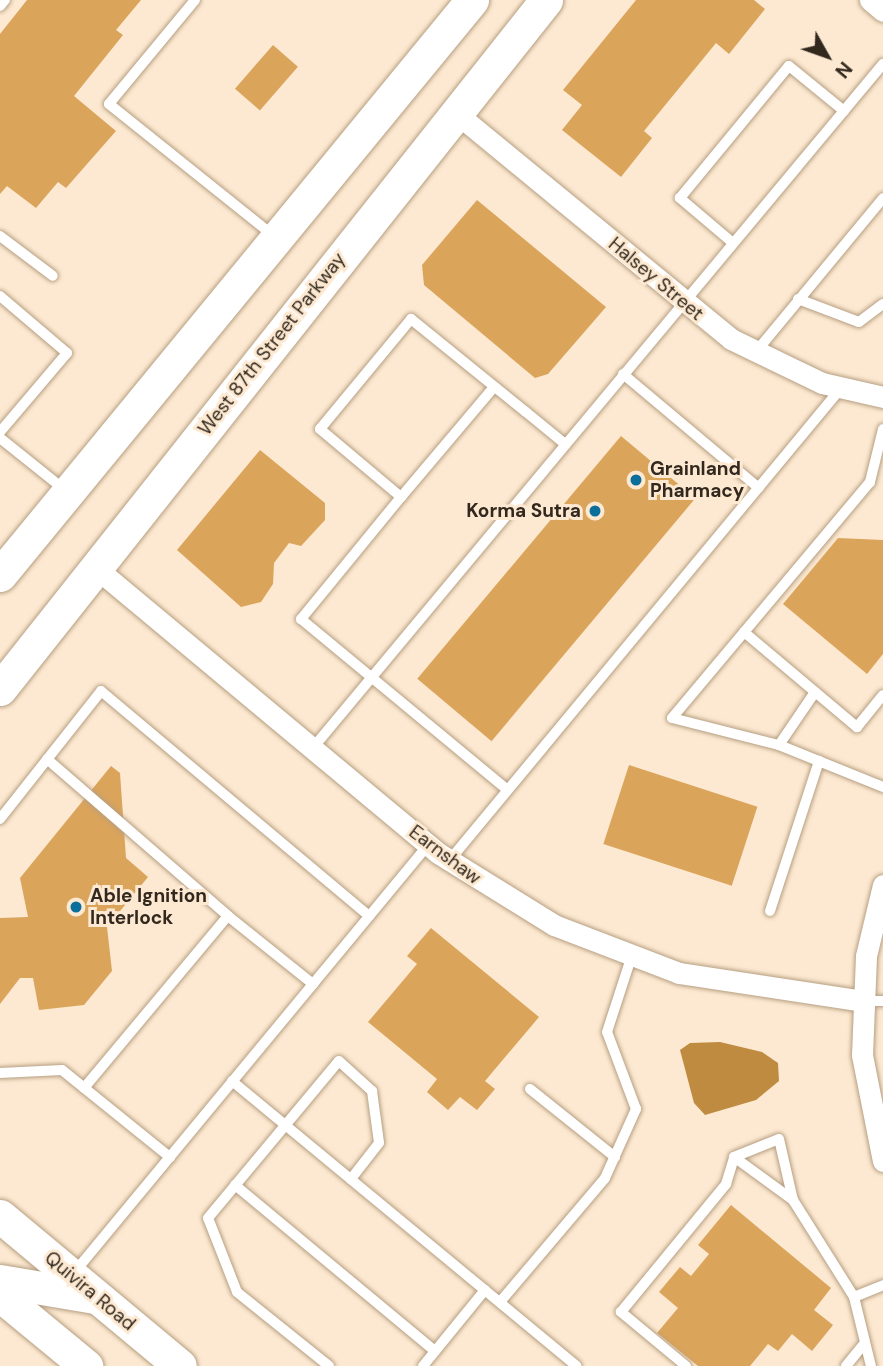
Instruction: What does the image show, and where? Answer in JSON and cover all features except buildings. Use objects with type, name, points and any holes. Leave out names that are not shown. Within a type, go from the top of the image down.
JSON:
[{"type":"main road","points":[[0,575],[472,0]]},
{"type":"main road","name":"West 87th Street Parkway","points":[[0,689],[545,0]]},
{"type":"main road","name":"Quivira Road","points":[[0,1216],[180,1366]]},
{"type":"main road","points":[[0,1281],[97,1297]]},
{"type":"main road","points":[[0,1295],[86,1366]]},
{"type":"street","points":[[870,0],[883,11]]},
{"type":"street","name":"Halsey Street","points":[[456,113],[683,302],[755,353],[842,387],[883,397]]},
{"type":"street","name":"Earnshaw","points":[[96,568],[428,845],[449,861],[554,925],[631,958],[747,986],[873,1001]]},
{"type":"street","points":[[883,885],[866,956],[873,1001],[862,1055],[883,1161]]},
{"type":"lane","points":[[0,6],[5,0]]},
{"type":"lane","points":[[195,0],[109,104],[276,237]]},
{"type":"lane","points":[[313,749],[883,64]]},
{"type":"lane","points":[[733,243],[680,198],[789,66],[844,110]]},
{"type":"lane","points":[[755,353],[883,198]]},
{"type":"lane","points":[[0,236],[53,276]]},
{"type":"lane","points":[[0,296],[66,353],[0,432]]},
{"type":"lane","points":[[798,299],[859,322],[883,304]]},
{"type":"lane","points":[[401,497],[320,429],[411,319],[565,444]]},
{"type":"lane","points":[[623,374],[759,488]]},
{"type":"lane","points":[[494,387],[301,619],[508,790]]},
{"type":"lane","points":[[449,861],[842,387]]},
{"type":"lane","points":[[883,429],[870,482],[672,718],[779,745],[883,787]]},
{"type":"lane","points":[[0,438],[67,491]]},
{"type":"lane","points":[[870,482],[883,483]]},
{"type":"lane","points":[[744,632],[857,727],[883,695]]},
{"type":"lane","points":[[0,819],[101,691],[369,916]]},
{"type":"lane","points":[[779,745],[815,692]]},
{"type":"lane","points":[[47,759],[228,916],[313,984]]},
{"type":"lane","points":[[770,911],[819,761]]},
{"type":"lane","points":[[72,1276],[428,845]]},
{"type":"lane","points":[[84,1088],[228,916]]},
{"type":"lane","points":[[500,1302],[605,1178],[636,1109],[607,1032],[631,958]]},
{"type":"lane","points":[[329,1366],[237,1292],[208,1218],[339,1061],[372,1091],[379,1143],[351,1179]]},
{"type":"lane","points":[[0,1073],[62,1070],[170,1157]]},
{"type":"lane","points":[[232,1081],[577,1366]]},
{"type":"lane","points":[[530,1089],[615,1157]]},
{"type":"lane","points":[[734,1157],[779,1139],[793,1200],[854,1297],[862,1346],[871,1366]]},
{"type":"lane","points":[[734,1157],[793,1200]]},
{"type":"lane","points":[[686,1366],[621,1312],[726,1184],[734,1157]]},
{"type":"lane","points":[[235,1185],[435,1351]]},
{"type":"lane","points":[[854,1297],[883,1285]]},
{"type":"lane","points":[[423,1366],[485,1290]]},
{"type":"lane","points":[[846,1366],[862,1346]]},
{"type":"shaded area","points":[[720,1042],[762,1052],[778,1063],[779,1081],[756,1100],[705,1115],[694,1103],[680,1050],[690,1043]]},
{"type":"place","name":"Grainland Pharmacy","points":[[636,480]]},
{"type":"place","name":"Korma Sutra","points":[[595,511]]},
{"type":"place","name":"Able Ignition Interlock","points":[[76,907]]}]
